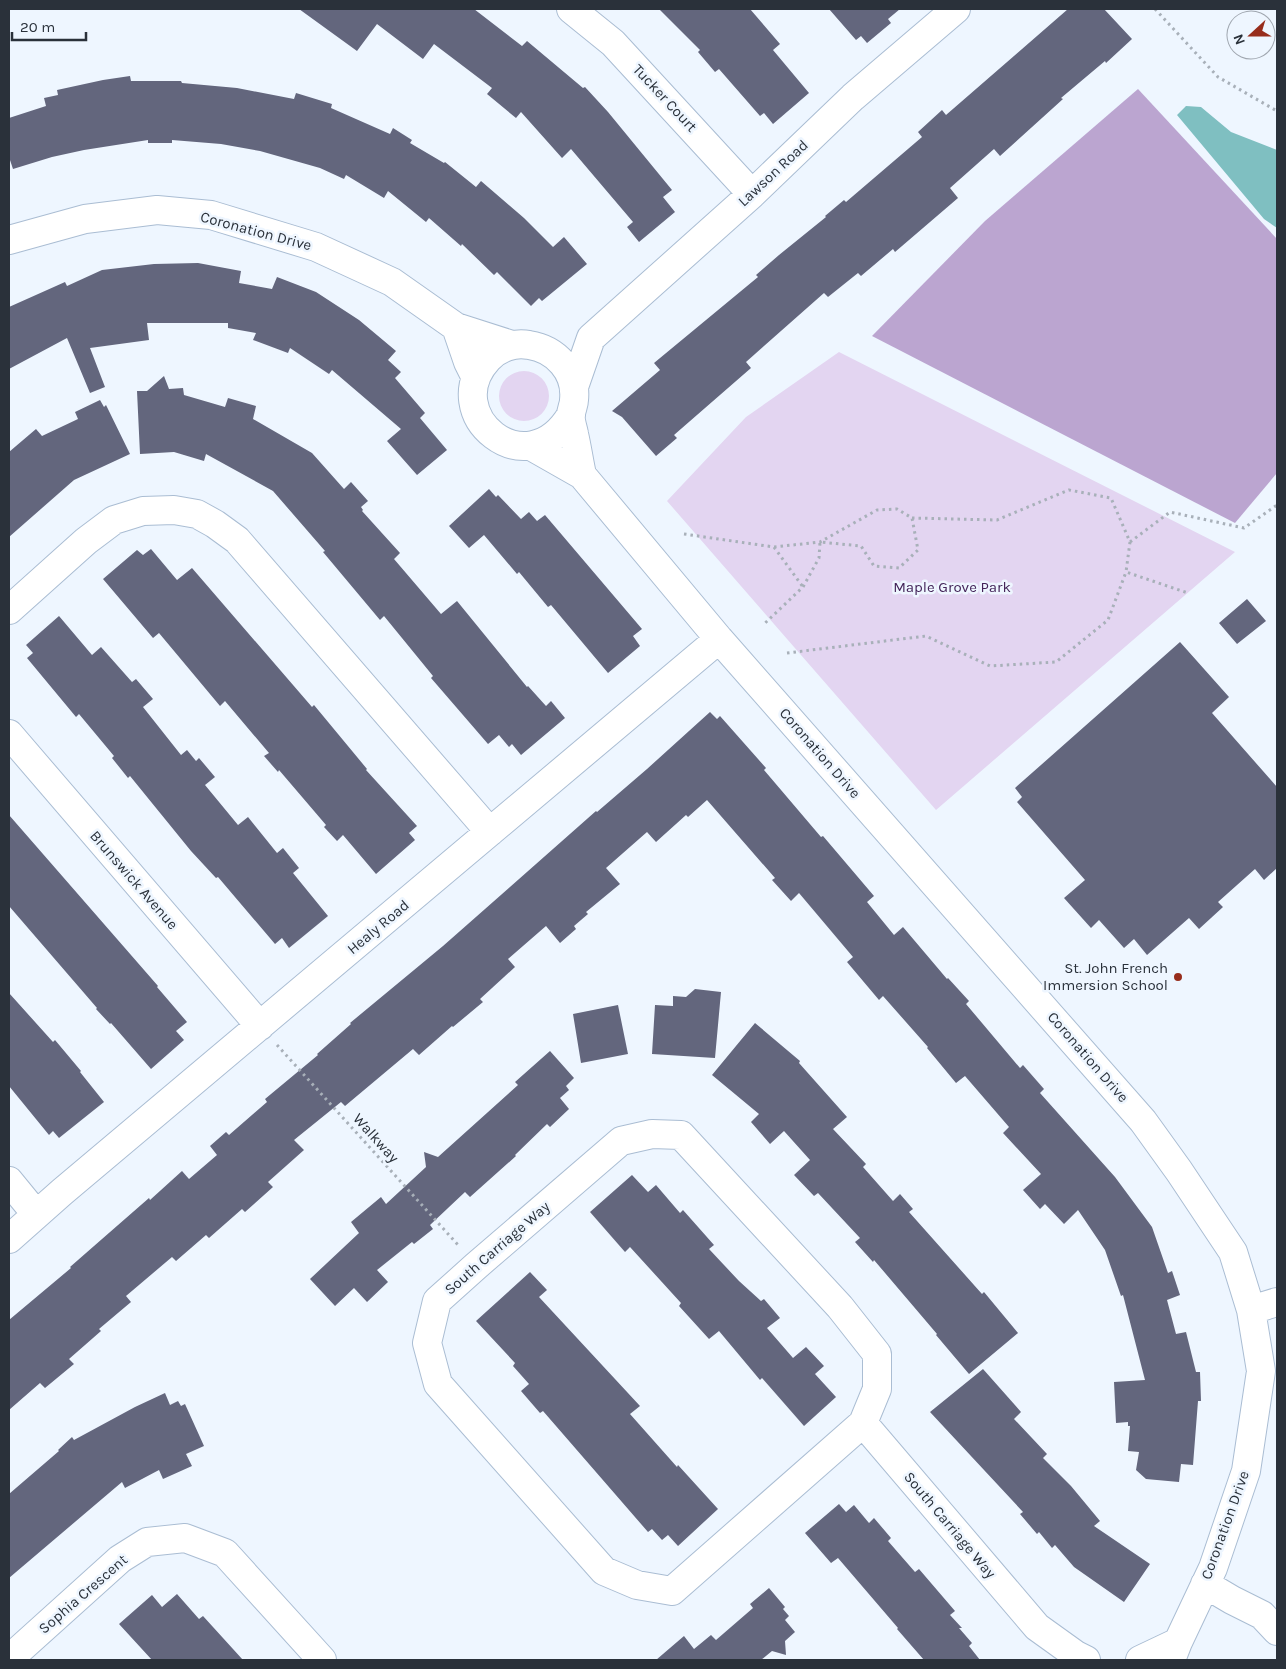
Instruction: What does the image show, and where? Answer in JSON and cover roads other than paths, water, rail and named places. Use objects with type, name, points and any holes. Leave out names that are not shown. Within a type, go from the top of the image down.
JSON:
[{"type":"street","name":"Tucker Court","points":[[571,9],[613,42],[752,194]]},
{"type":"street","name":"Lawson Road","points":[[574,387],[591,338],[752,194],[853,97],[956,9]]},
{"type":"street","name":"Coronation Drive","points":[[9,240],[84,219],[112,215],[156,210],[211,215],[316,247],[392,282],[456,327],[512,345]]},
{"type":"street","points":[[456,327],[468,362],[476,378]]},
{"type":"street","points":[[539,346],[591,338]]},
{"type":"street","points":[[512,345],[539,346],[552,352],[570,374],[574,387],[571,415],[555,436],[544,442],[531,446],[505,443],[484,427],[478,416],[474,404],[473,391],[476,378],[481,367],[500,350],[512,345]]},
{"type":"street","name":"Coronation Drive","points":[[571,415],[582,475]]},
{"type":"street","name":"Coronation Drive","points":[[531,446],[582,475],[719,639],[1143,1121],[1233,1252],[1250,1310],[1261,1371],[1246,1471],[1213,1568],[1175,1651],[1140,1660]]},
{"type":"street","points":[[9,610],[86,542],[114,520],[143,511],[174,510],[196,514],[215,524],[237,540],[490,832]]},
{"type":"street","name":"Healy Road","points":[[9,1239],[36,1214],[719,639]]},
{"type":"street","name":"Brunswick Avenue","points":[[9,734],[260,1026]]},
{"type":"street","name":"South Carriage Way","points":[[652,1134],[681,1135],[840,1307],[877,1354],[877,1389],[863,1423],[672,1590],[637,1585],[604,1571],[438,1384],[427,1343],[437,1301],[621,1141],[652,1134]]},
{"type":"street","points":[[9,1181],[36,1214]]},
{"type":"street","points":[[1250,1310],[1277,1302]]},
{"type":"street","name":"South Carriage Way","points":[[863,1423],[1037,1627],[1086,1660]]},
{"type":"street","name":"Sophia Crescent","points":[[9,1659],[120,1559],[147,1542],[185,1538],[224,1553],[322,1660]]},
{"type":"street","points":[[1205,1584],[1262,1615],[1277,1631]]},
{"type":"street","name":"South Carriage Way","points":[[1037,1627],[1052,1660]]},
{"type":"water","points":[[1186,106],[1201,107],[1231,132],[1277,150],[1277,228],[1264,219],[1177,115]]},
{"type":"place","name":"St. John French Immersion School","points":[[1178,977]]},
{"type":"park label","name":"Maple Grove Park","points":[[952,587]]}]
